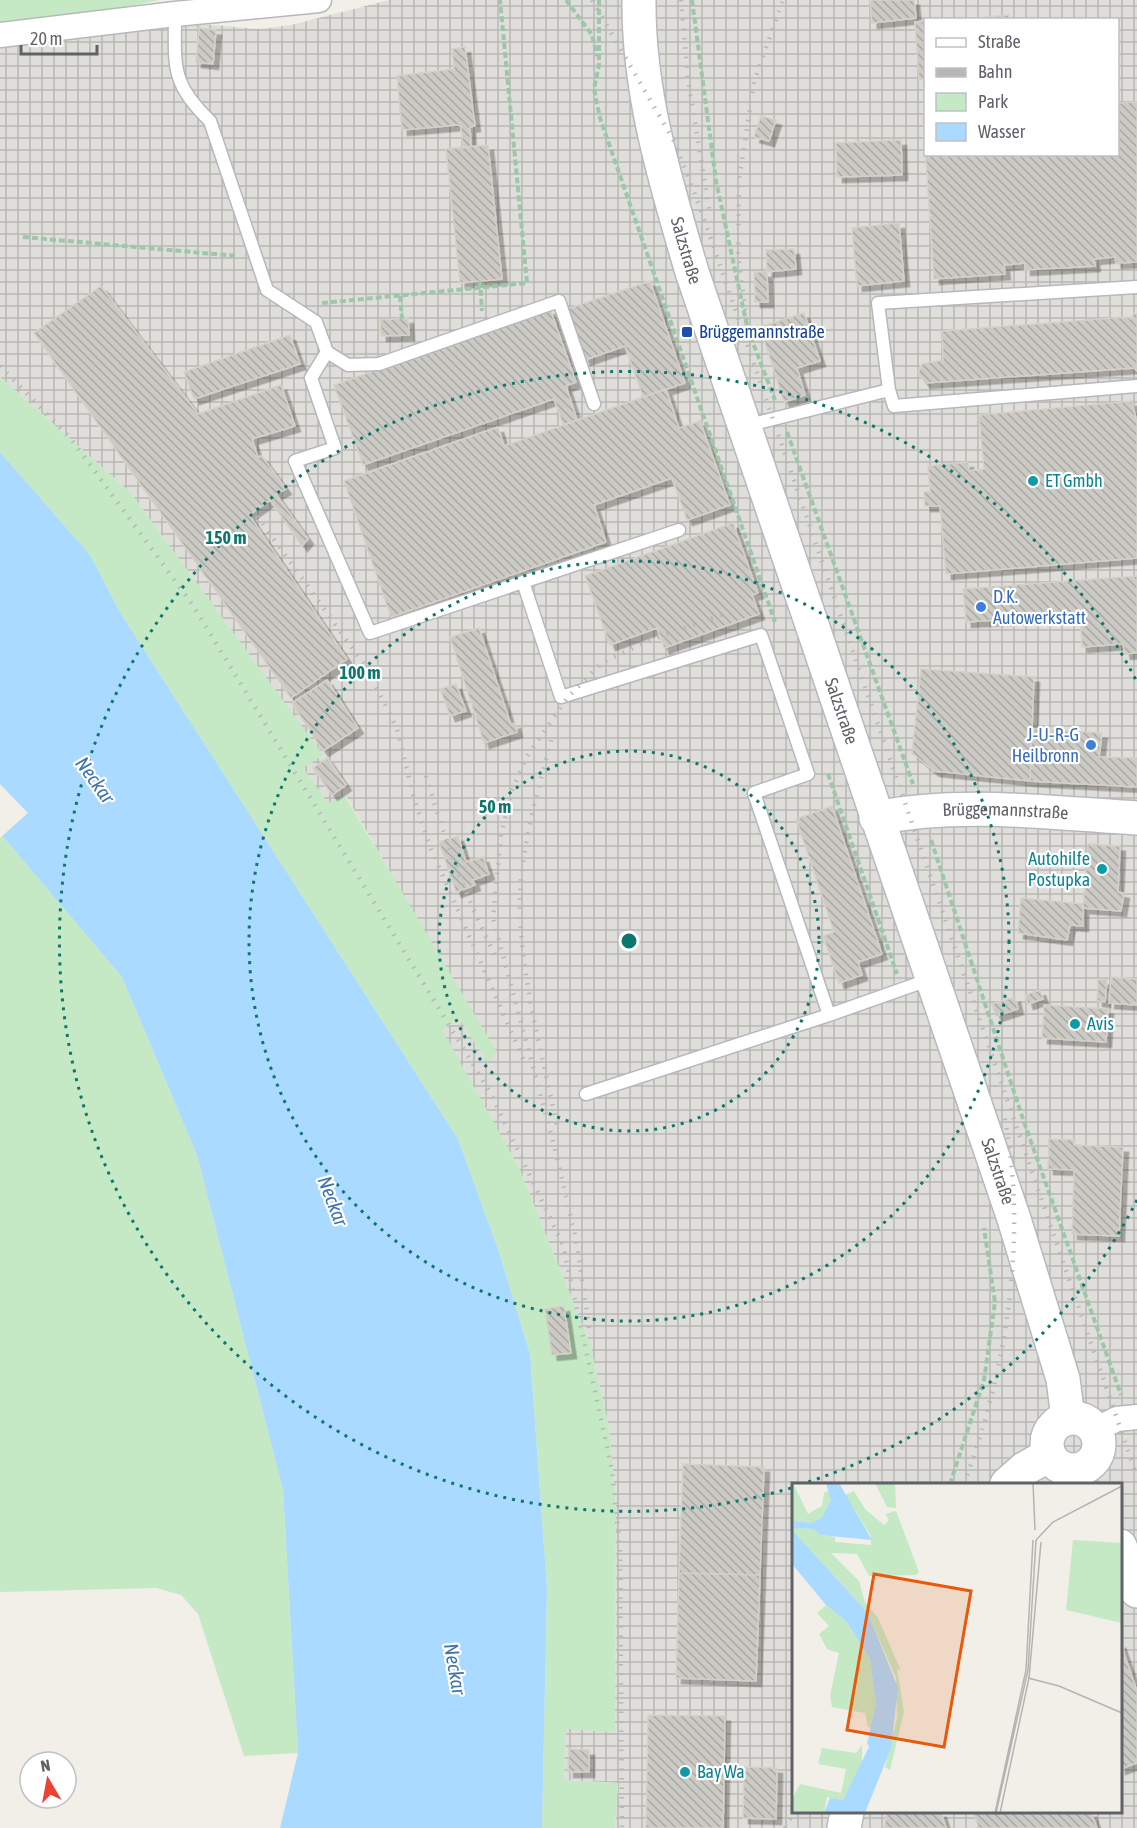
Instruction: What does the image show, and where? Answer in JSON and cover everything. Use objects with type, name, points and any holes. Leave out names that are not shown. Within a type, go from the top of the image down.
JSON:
[{"type":"street","points":[[0,35],[174,14],[319,0]]},
{"type":"street","name":"Salzstraße","points":[[639,0],[646,90],[662,168],[692,272],[1014,1219],[1063,1379],[1082,1424]]},
{"type":"street","name":"Brüggemannstraße","points":[[876,818],[922,810],[960,808],[1137,818]]},
{"type":"street","points":[[1082,1424],[1099,1446],[1093,1460],[1091,1475],[1070,1470],[1054,1462],[1047,1448],[1050,1432],[1060,1421],[1082,1424],[1133,1417]]},
{"type":"street","points":[[1009,1483],[1024,1469],[1049,1455]]},
{"type":"street","points":[[1122,1551],[1137,1591]]},
{"type":"street","points":[[844,1828],[847,1813]]},
{"type":"lane","points":[[174,14],[176,72],[192,105],[210,121],[267,290],[316,322],[327,352],[348,365],[379,364],[559,301],[594,404]]},
{"type":"lane","points":[[1137,287],[878,303],[889,390],[894,406],[1137,386]]},
{"type":"lane","points":[[327,352],[311,378],[335,448],[295,461],[370,633],[680,530]]},
{"type":"lane","points":[[745,426],[889,390]]},
{"type":"lane","points":[[523,582],[561,697],[761,635],[808,774],[754,793],[829,1015]]},
{"type":"lane","points":[[586,1094],[829,1015],[931,979]]},
{"type":"path","points":[[292,306],[527,283],[500,0]]},
{"type":"path","points":[[566,0],[592,35],[599,65]]},
{"type":"path","points":[[692,0],[716,181],[748,330],[782,416],[922,810],[1020,1111],[1133,1417]]},
{"type":"path","points":[[23,237],[256,258]]},
{"type":"path","points":[[480,281],[480,288]]},
{"type":"path","points":[[400,296],[402,319]]},
{"type":"shaded area","points":[[389,0],[1137,0],[1137,1828],[615,1828],[618,1783],[564,1780],[566,1728],[615,1732],[616,1505],[609,1428],[590,1344],[519,1168],[441,1029],[460,1020],[487,1061],[388,868],[346,796],[328,804],[302,767],[321,756],[257,665],[130,492],[0,377],[0,31],[147,19],[260,29],[291,25]]},
{"type":"green space","points":[[0,0],[160,0],[0,31]]},
{"type":"green space","points":[[0,377],[130,492],[323,755],[303,768],[328,803],[345,796],[497,1052],[487,1062],[460,1020],[442,1029],[519,1168],[590,1344],[609,1428],[616,1505],[615,1732],[566,1729],[564,1780],[618,1783],[615,1828],[542,1828],[547,1588],[530,1354],[498,1249],[458,1139],[121,614],[90,555],[0,452]]},
{"type":"green space","points":[[0,833],[122,977],[197,1155],[283,1490],[298,1753],[244,1756],[198,1614],[181,1595],[156,1588],[0,1592]]},
{"type":"water","name":"Neckar","points":[[0,452],[90,555],[121,614],[458,1139],[498,1249],[530,1354],[547,1588],[542,1828],[280,1828],[298,1753],[283,1490],[197,1155],[122,977],[0,833]]},
{"type":"pier","points":[[0,784],[28,813],[0,838]]},
{"type":"building","points":[[870,0],[914,0],[916,18],[872,23]]},
{"type":"building","points":[[1009,15],[1009,18],[975,18]]},
{"type":"building","points":[[924,21],[924,79],[919,80],[915,22]]},
{"type":"building","points":[[199,28],[216,30],[213,64],[196,62]]},
{"type":"building","points":[[465,47],[475,126],[470,127],[471,147],[463,148],[461,127],[458,125],[402,130],[397,76],[454,69],[452,49]]},
{"type":"building","points":[[1137,102],[1137,262],[1116,263],[1115,257],[1094,259],[1095,266],[1025,270],[1025,263],[1004,265],[1005,274],[934,279],[926,156],[1119,156],[1119,103]]},
{"type":"building","points":[[761,116],[776,120],[769,141],[754,137]]},
{"type":"building","points":[[901,140],[902,175],[837,177],[836,143]]},
{"type":"building","points":[[488,145],[502,279],[460,283],[446,149]]},
{"type":"building","points":[[899,223],[904,281],[857,286],[852,228]]},
{"type":"building","points":[[794,249],[796,269],[767,272],[766,250]]},
{"type":"building","points":[[754,272],[767,272],[768,302],[755,302]]},
{"type":"building","points":[[650,281],[685,383],[643,397],[625,346],[585,360],[567,309]]},
{"type":"building","points":[[101,286],[198,414],[281,385],[295,426],[252,439],[258,457],[262,456],[286,489],[276,494],[308,539],[302,546],[270,500],[249,515],[347,659],[291,698],[34,333]]},
{"type":"building","points":[[550,309],[576,382],[566,386],[577,420],[563,425],[554,399],[363,465],[334,385]]},
{"type":"building","points":[[804,313],[820,361],[797,368],[805,395],[784,402],[760,327]]},
{"type":"building","points":[[1134,313],[1137,314],[1137,371],[1134,368],[925,383],[918,373],[922,364],[943,360],[942,331],[1127,317],[1131,319]]},
{"type":"building","points":[[408,318],[409,335],[381,336],[380,320]]},
{"type":"building","points":[[290,335],[300,364],[194,399],[184,372]]},
{"type":"building","points":[[666,389],[679,428],[700,421],[730,505],[687,520],[672,478],[594,505],[606,542],[391,617],[344,481],[498,427],[504,446]]},
{"type":"building","name":"ET Gmbh","points":[[1132,401],[1137,424],[1137,558],[946,574],[940,506],[925,506],[924,492],[930,492],[928,466],[968,462],[969,471],[984,469],[979,415]]},
{"type":"building","points":[[733,523],[758,593],[752,595],[759,614],[664,648],[657,628],[610,645],[585,576]]},
{"type":"building","points":[[1137,576],[1137,653],[1125,654],[1123,644],[1082,647],[1080,615],[966,622],[963,589]]},
{"type":"building","points":[[479,628],[511,725],[515,723],[517,732],[484,743],[450,637]]},
{"type":"building","points":[[921,669],[1034,677],[1030,781],[934,771],[912,753]]},
{"type":"building","points":[[327,680],[358,728],[323,751],[292,703]]},
{"type":"building","points":[[456,684],[466,711],[450,716],[440,689]]},
{"type":"building","points":[[1032,729],[1102,733],[1099,757],[1137,758],[1137,787],[1030,781]]},
{"type":"building","points":[[327,758],[346,785],[332,795],[313,768]]},
{"type":"building","points":[[832,806],[882,954],[858,962],[862,975],[839,983],[823,936],[834,932],[796,819]]},
{"type":"building","points":[[458,836],[466,862],[483,857],[489,874],[473,880],[475,885],[456,892],[439,842]]},
{"type":"building","name":"Autohilfe Postupka","points":[[1088,844],[1120,846],[1118,892],[1124,893],[1121,911],[1083,908]]},
{"type":"building","points":[[1021,898],[1083,904],[1083,926],[1070,925],[1067,940],[1018,933]]},
{"type":"building","points":[[1111,977],[1137,979],[1137,1005],[1109,1003]]},
{"type":"building","points":[[1098,979],[1107,980],[1105,1002],[1097,1001]]},
{"type":"building","points":[[1040,990],[1043,999],[1028,1004],[1025,995]]},
{"type":"building","points":[[1015,997],[1018,1009],[996,1016],[992,1004]]},
{"type":"building","name":"Avis","points":[[1044,1005],[1108,1009],[1106,1042],[1042,1038]]},
{"type":"building","points":[[1049,1139],[1075,1140],[1074,1145],[1123,1147],[1119,1236],[1072,1234],[1074,1170],[1048,1169]]},
{"type":"building","points":[[564,1306],[571,1353],[552,1355],[545,1309]]},
{"type":"building","points":[[683,1464],[764,1467],[760,1575],[679,1573]]},
{"type":"building","points":[[679,1573],[760,1575],[756,1681],[676,1678]]},
{"type":"building","points":[[1122,1648],[1137,1691],[1137,1763],[1122,1768]]},
{"type":"building","name":"Bay Wa","points":[[648,1715],[725,1716],[723,1828],[646,1828]]},
{"type":"building","points":[[569,1749],[589,1750],[589,1772],[568,1772]]},
{"type":"building","points":[[744,1767],[777,1768],[776,1819],[743,1818]]},
{"type":"building","points":[[887,1813],[941,1813],[946,1828],[884,1828]]},
{"type":"building","points":[[973,1813],[1091,1813],[1097,1828],[979,1828]]},
{"type":"railway","points":[[592,0],[674,141],[701,210],[1137,1477]]},
{"type":"railway","points":[[681,0],[688,79],[710,215]]},
{"type":"railway","points":[[748,329],[738,255],[739,180],[754,82],[783,0]]},
{"type":"railway","points":[[0,366],[72,440],[192,604],[491,1094],[563,1245],[612,1470],[620,1550],[622,1828]]},
{"type":"railway","points":[[257,516],[368,670],[397,729],[413,795],[431,849],[524,1061]]},
{"type":"railway","points":[[589,1328],[577,1244],[555,1149],[493,918],[501,835],[511,793],[526,758],[568,697],[602,663],[648,641],[724,614]]},
{"type":"railway","points":[[551,740],[526,844],[520,906],[528,989],[558,1131]]},
{"type":"railway","points":[[426,776],[457,869],[497,959]]},
{"type":"railway","points":[[964,1483],[992,1394],[1009,1300],[1014,1204],[1011,1157],[1003,1110]]},
{"type":"railway","points":[[785,1828],[793,1813]]},
{"type":"place","name":"Brüggemannstraße","points":[[687,332]]},
{"type":"place","name":"ET Gmbh","points":[[1033,481]]},
{"type":"place","name":"D.K. Autowerkstatt","points":[[981,607]]},
{"type":"place","name":"J⁃U⁃R⁃G Heilbronn","points":[[1091,745]]},
{"type":"place","name":"Autohilfe Postupka","points":[[1102,869]]},
{"type":"place","name":"Avis","points":[[1075,1024]]},
{"type":"place","name":"Bay Wa","points":[[685,1772]]}]
